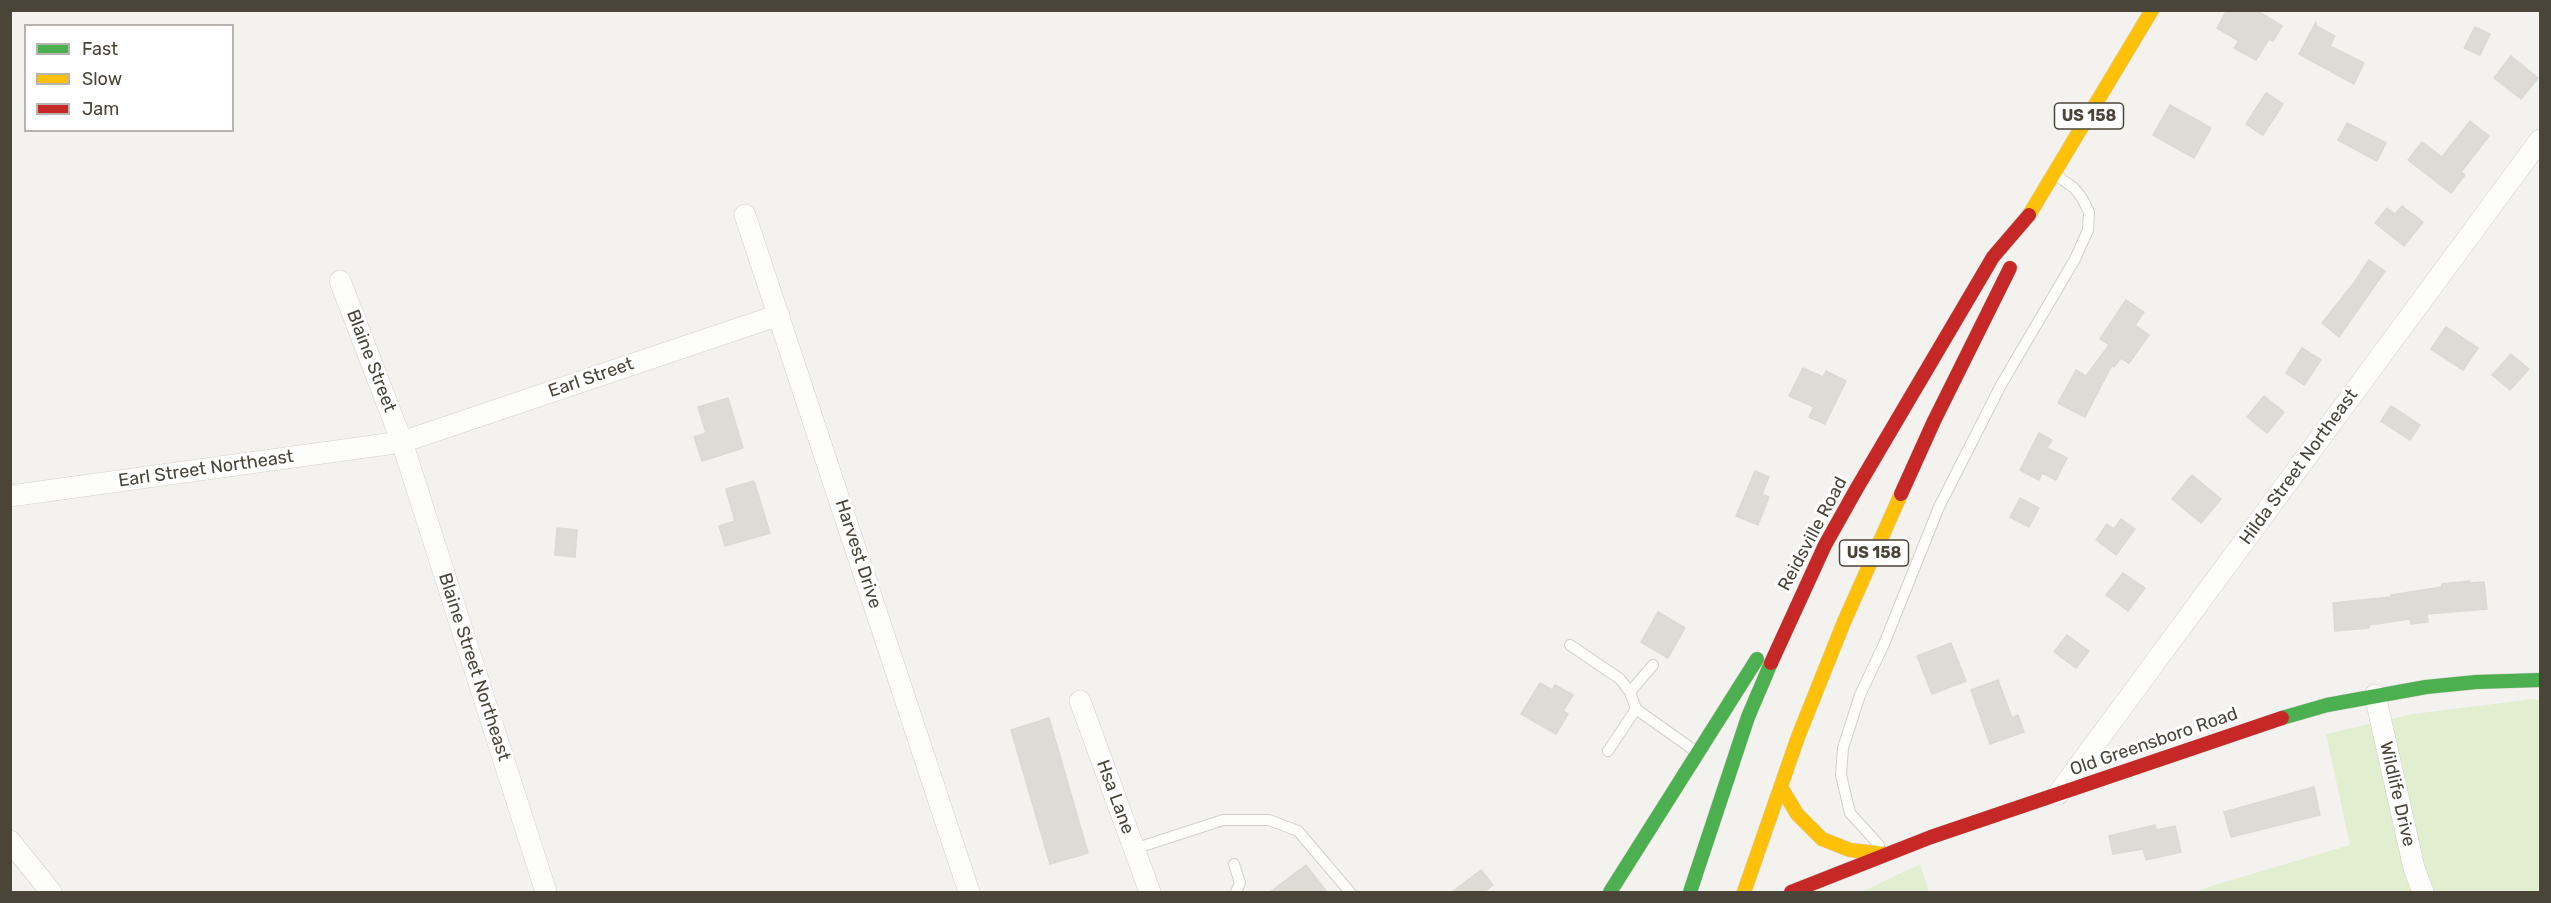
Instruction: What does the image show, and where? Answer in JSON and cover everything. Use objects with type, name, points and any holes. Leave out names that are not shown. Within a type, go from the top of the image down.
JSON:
[{"type":"main road","name":"Reidsville Road","points":[[1690,892],[1727,774],[1798,601],[1857,488],[1993,257],[2025,222],[2152,10]]},
{"type":"main road","name":"Reidsville Road","points":[[1744,892],[1820,679],[1867,568],[1934,421],[2014,254],[2025,222]]},
{"type":"main road","points":[[1610,892],[1738,685],[1798,601]]},
{"type":"main road","name":"Old Greensboro Road","points":[[1791,892],[1886,854],[2284,717],[2375,695],[2476,682],[2541,681]]},
{"type":"main road","points":[[1781,787],[1797,814],[1822,839],[1850,850],[1886,854]]},
{"type":"street","name":"Hilda Street Northeast","points":[[2058,794],[2541,140]]},
{"type":"street","name":"Harvest Drive","points":[[745,215],[969,892]]},
{"type":"street","name":"Blaine Street","points":[[340,281],[402,442]]},
{"type":"street","name":"Earl Street","points":[[402,442],[779,315]]},
{"type":"street","name":"Earl Street Northeast","points":[[10,496],[402,442]]},
{"type":"street","name":"Blaine Street Northeast","points":[[402,442],[546,892]]},
{"type":"street","name":"Wildlife Drive","points":[[2375,695],[2414,868],[2423,892]]},
{"type":"street","name":"Hsa Lane","points":[[1080,701],[1149,892]]},
{"type":"street","points":[[10,841],[51,892]]},
{"type":"lane","points":[[1886,854],[1850,813],[1841,775],[1843,748],[1860,695],[1884,644],[1939,507],[2001,385],[2075,259],[2088,230],[2089,212],[2082,198],[2074,188],[2054,174]]},
{"type":"lane","points":[[1570,645],[1620,679],[1630,692],[1636,710],[1697,752]]},
{"type":"lane","points":[[1630,692],[1653,665]]},
{"type":"lane","points":[[1608,751],[1636,710]]},
{"type":"lane","points":[[1134,849],[1223,820],[1269,820],[1298,831],[1350,892]]},
{"type":"lane","points":[[1234,864],[1240,883],[1236,892]]},
{"type":"green space","points":[[2540,700],[2540,892],[2198,892],[2208,887],[2350,845],[2326,734],[2413,714]]},
{"type":"green space","points":[[1920,864],[1929,892],[1862,892]]},
{"type":"building","points":[[2227,10],[2256,10],[2282,26],[2273,41],[2269,39],[2256,60],[2234,48],[2239,41],[2217,28]]},
{"type":"building","points":[[2316,22],[2316,26],[2335,36],[2330,46],[2364,63],[2354,84],[2299,54]]},
{"type":"building","points":[[2475,27],[2490,34],[2480,55],[2464,48]]},
{"type":"building","points":[[2511,56],[2538,78],[2521,99],[2494,78]]},
{"type":"building","points":[[2266,93],[2283,104],[2263,135],[2246,124]]},
{"type":"building","points":[[2170,105],[2211,128],[2194,158],[2153,135]]},
{"type":"building","points":[[2470,121],[2489,136],[2461,172],[2465,175],[2451,193],[2408,160],[2422,142],[2442,157]]},
{"type":"building","points":[[2347,123],[2386,143],[2377,161],[2338,140]]},
{"type":"building","points":[[2402,206],[2423,222],[2404,246],[2375,223],[2387,208],[2395,214]]},
{"type":"building","points":[[2369,260],[2385,271],[2339,337],[2322,323]]},
{"type":"building","points":[[2126,300],[2144,312],[2135,325],[2149,335],[2129,363],[2121,358],[2114,367],[2112,365],[2085,417],[2058,403],[2076,370],[2086,376],[2109,345],[2100,339]]},
{"type":"building","points":[[2446,327],[2478,348],[2463,370],[2431,349]]},
{"type":"building","points":[[2302,348],[2321,360],[2304,385],[2286,373]]},
{"type":"building","points":[[2511,354],[2529,369],[2510,390],[2492,375]]},
{"type":"building","points":[[1803,368],[1823,377],[1826,371],[1846,381],[1825,424],[1809,417],[1814,407],[1789,396]]},
{"type":"building","points":[[2264,396],[2284,412],[2267,433],[2247,417]]},
{"type":"building","points":[[728,398],[743,448],[702,461],[694,437],[706,433],[698,407]]},
{"type":"building","points":[[2391,406],[2420,425],[2410,440],[2381,421]]},
{"type":"building","points":[[2039,433],[2052,440],[2047,448],[2067,458],[2056,480],[2042,473],[2039,480],[2020,470]]},
{"type":"building","points":[[1755,471],[1769,477],[1762,494],[1769,497],[1758,525],[1736,516]]},
{"type":"building","points":[[2192,475],[2221,499],[2201,523],[2172,499]]},
{"type":"building","points":[[754,481],[770,533],[725,546],[719,526],[735,521],[726,489]]},
{"type":"building","points":[[2020,498],[2039,508],[2029,527],[2010,517]]},
{"type":"building","points":[[2121,519],[2135,529],[2116,555],[2096,540],[2107,524],[2114,529]]},
{"type":"building","points":[[557,528],[577,530],[575,557],[555,555]]},
{"type":"building","points":[[2123,573],[2145,588],[2128,611],[2106,595]]},
{"type":"building","points":[[2470,581],[2470,583],[2484,582],[2487,609],[2427,614],[2428,622],[2411,624],[2410,619],[2369,625],[2369,628],[2335,631],[2333,603],[2391,597],[2391,595],[2442,587],[2442,584]]},
{"type":"building","points":[[1658,612],[1685,628],[1668,658],[1641,642]]},
{"type":"building","points":[[2067,635],[2089,651],[2076,668],[2054,652]]},
{"type":"building","points":[[1951,643],[1966,681],[1932,694],[1917,656]]},
{"type":"building","points":[[1998,680],[2012,718],[2018,715],[2024,732],[1990,744],[1971,690]]},
{"type":"building","points":[[1540,683],[1552,690],[1555,685],[1573,695],[1563,711],[1568,714],[1556,734],[1521,714]]},
{"type":"building","points":[[1049,718],[1088,853],[1050,864],[1011,730]]},
{"type":"building","points":[[2314,787],[2320,815],[2231,837],[2224,812]]},
{"type":"building","points":[[2155,825],[2156,830],[2175,826],[2181,852],[2146,860],[2143,849],[2113,854],[2109,836]]},
{"type":"building","points":[[1306,865],[1327,892],[1270,892]]},
{"type":"building","points":[[1481,870],[1493,885],[1484,892],[1452,892]]},
{"type":"traffic: fast","points":[[1610,892],[1757,659]]},
{"type":"traffic: fast","points":[[1690,892],[1748,717],[1771,663]]},
{"type":"traffic: fast","points":[[2282,718],[2327,705],[2426,687],[2476,682],[2540,680]]},
{"type":"traffic: slow","points":[[2029,215],[2152,10]]},
{"type":"traffic: slow","points":[[1744,892],[1798,737],[1844,622],[1901,494]]},
{"type":"traffic: slow","points":[[1781,787],[1797,814],[1822,839],[1850,850],[1885,854]]},
{"type":"traffic: jam","points":[[1771,663],[1825,545],[1857,488],[1993,257],[2029,215]]},
{"type":"traffic: jam","points":[[1901,494],[1934,421],[2010,268]]},
{"type":"traffic: jam","points":[[1791,892],[1931,837],[2282,718]]}]
